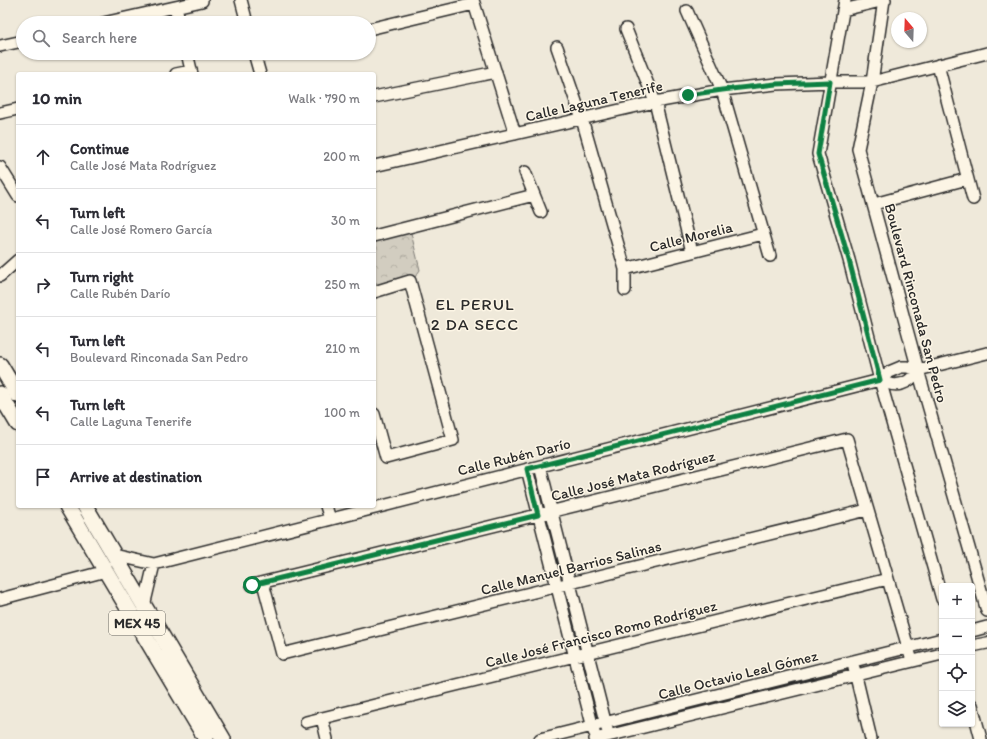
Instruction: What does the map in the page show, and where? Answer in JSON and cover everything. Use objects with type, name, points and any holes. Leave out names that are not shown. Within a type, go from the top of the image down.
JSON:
[{"type":"highway","points":[[0,365],[16,392]]},
{"type":"highway","points":[[0,394],[16,421]]},
{"type":"highway","name":"MEX 45","points":[[68,508],[206,739]]},
{"type":"highway","name":"MEX 45","points":[[85,508],[223,739]]},
{"type":"street","points":[[241,0],[245,16]]},
{"type":"street","points":[[884,0],[844,5],[818,154],[849,260],[880,380],[939,588]]},
{"type":"street","name":"Boulevard Rinconada San Pedro","points":[[884,0],[872,82],[858,149],[918,370],[987,611]]},
{"type":"street","points":[[133,16],[202,1]]},
{"type":"street","points":[[376,27],[474,2],[515,134]]},
{"type":"street","points":[[176,6],[178,16]]},
{"type":"street","points":[[686,11],[722,90],[770,256]]},
{"type":"street","points":[[626,29],[655,102],[692,252]]},
{"type":"street","points":[[0,46],[16,43]]},
{"type":"street","points":[[557,47],[582,119],[625,269],[625,290]]},
{"type":"street","name":"Calle Laguna Tenerife","points":[[376,166],[655,102],[722,90],[776,84],[872,82],[987,52]]},
{"type":"street","points":[[188,60],[191,72]]},
{"type":"street","points":[[256,60],[260,72]]},
{"type":"street","points":[[938,65],[973,199]]},
{"type":"street","points":[[376,97],[496,72]]},
{"type":"street","points":[[0,113],[16,109]]},
{"type":"street","points":[[0,167],[13,179],[16,189]]},
{"type":"street","points":[[525,172],[541,212]]},
{"type":"street","points":[[874,204],[967,179]]},
{"type":"street","points":[[376,235],[534,195]]},
{"type":"street","name":"Calle Morelia","points":[[625,269],[763,234]]},
{"type":"street","points":[[0,276],[16,262]]},
{"type":"street","points":[[376,291],[410,281],[453,440],[386,458],[376,421]]},
{"type":"street","name":"Calle Rubén Darío","points":[[376,507],[880,380],[889,372],[900,367],[918,370],[987,353]]},
{"type":"street","name":"Calle Rubén Darío","points":[[880,380],[892,385],[899,385],[910,380],[918,370]]},
{"type":"street","name":"Calle José Mata Rodríguez","points":[[282,654],[257,584],[847,439],[867,510]]},
{"type":"street","points":[[540,466],[609,737]]},
{"type":"street","points":[[527,469],[595,739]]},
{"type":"street","points":[[327,508],[330,519]]},
{"type":"street","name":"Calle Rubén Darío","points":[[114,555],[154,564],[373,508]]},
{"type":"street","points":[[867,510],[912,661]]},
{"type":"street","name":"Calle Manuel Barrios Salinas","points":[[282,654],[867,510]]},
{"type":"street","points":[[144,606],[154,564]]},
{"type":"street","points":[[0,599],[106,571]]},
{"type":"street","name":"Calle José Francisco Romo Rodríguez","points":[[306,722],[888,579]]},
{"type":"street","points":[[975,630],[987,627]]},
{"type":"street","name":"Calle Octavio Leal Gómez","points":[[540,739],[939,640]]},
{"type":"street","points":[[975,645],[987,642]]},
{"type":"street","name":"Calle Octavio Leal Gómez","points":[[595,739],[609,737],[939,655]]},
{"type":"street","points":[[853,662],[871,739]]},
{"type":"street","points":[[975,716],[982,739]]},
{"type":"street","points":[[322,718],[327,739]]},
{"type":"green space","points":[[410,229],[420,270],[415,277],[376,288],[376,238]]},
{"type":"district","name":"EL PERUL 2 DA SECC","points":[[475,314]]},
{"type":"route","points":[[252,585],[538,515],[527,469],[880,380],[849,260],[818,154],[830,82],[776,84],[688,95]]}]
